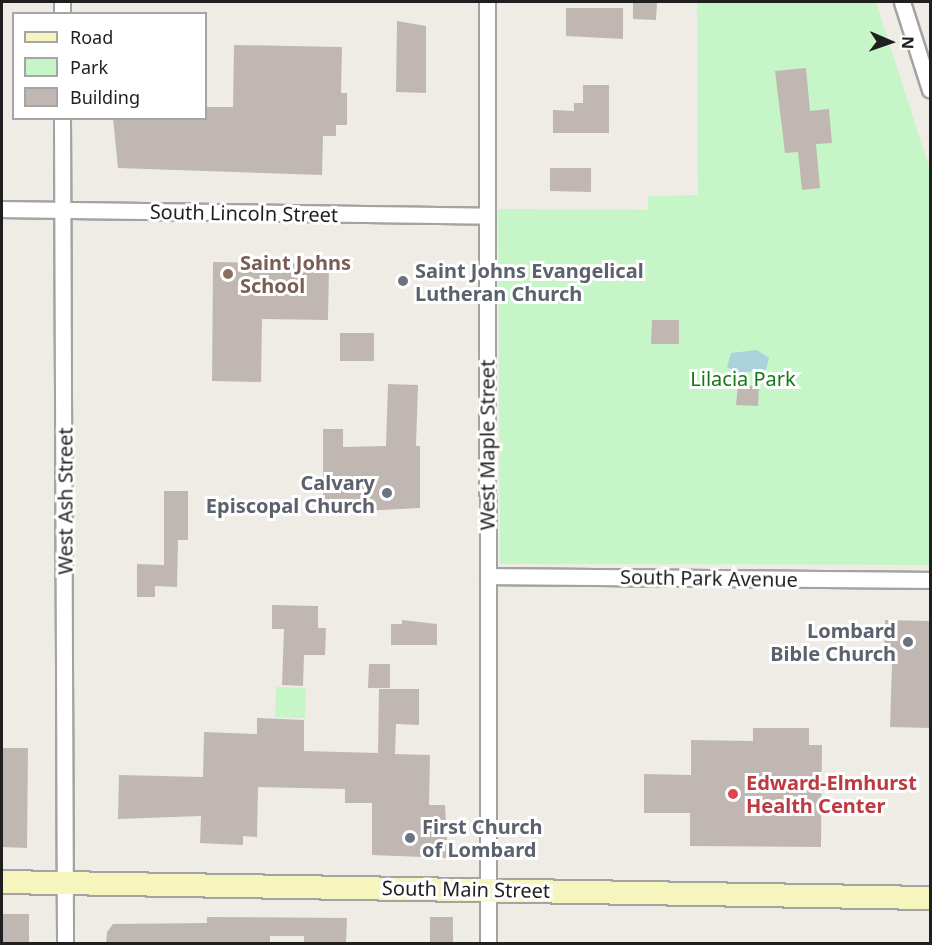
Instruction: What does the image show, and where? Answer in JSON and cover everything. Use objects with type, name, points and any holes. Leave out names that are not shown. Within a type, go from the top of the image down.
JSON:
[{"type":"main road","name":"South Main Street","points":[[2,882],[930,898]]},
{"type":"street","name":"West Maple Street","points":[[486,2],[488,944]]},
{"type":"street","points":[[902,2],[930,90]]},
{"type":"street","name":"West Ash Street","points":[[62,120],[65,944]]},
{"type":"street","name":"South Lincoln Street","points":[[2,209],[486,216]]},
{"type":"street","name":"South Park Avenue","points":[[488,576],[930,580]]},
{"type":"green space","name":"Lilacia Park","points":[[697,2],[876,2],[930,170],[930,565],[500,564],[498,209],[648,210],[648,196],[698,195]]},
{"type":"green space","points":[[276,687],[306,688],[305,718],[275,717]]},
{"type":"water","points":[[757,350],[769,358],[766,370],[738,373],[727,367],[731,353]]},
{"type":"building","points":[[633,2],[657,2],[656,20],[633,19]]},
{"type":"building","points":[[566,8],[623,8],[623,39],[566,36]]},
{"type":"building","points":[[397,21],[426,26],[426,93],[396,92]]},
{"type":"building","points":[[234,45],[342,47],[341,93],[347,93],[347,125],[336,125],[336,136],[323,136],[322,175],[118,168],[113,120],[207,120],[207,107],[233,107]]},
{"type":"building","points":[[806,68],[810,111],[829,109],[832,143],[816,144],[820,188],[802,190],[798,152],[785,153],[775,71]]},
{"type":"building","points":[[583,85],[609,85],[609,133],[553,133],[553,110],[574,111],[574,103],[583,103]]},
{"type":"building","points":[[550,168],[591,168],[591,192],[550,191]]},
{"type":"building","points":[[213,262],[329,264],[328,320],[262,319],[261,382],[212,381]]},
{"type":"building","points":[[652,320],[679,320],[679,344],[651,344]]},
{"type":"building","points":[[340,333],[374,333],[374,361],[340,361]]},
{"type":"building","points":[[388,384],[418,385],[416,446],[420,446],[420,508],[323,513],[323,429],[343,429],[343,447],[386,446]]},
{"type":"building","points":[[738,385],[759,386],[758,406],[736,405]]},
{"type":"building","points":[[164,491],[188,491],[188,540],[178,540],[177,587],[155,586],[155,597],[137,597],[137,564],[164,565]]},
{"type":"building","points":[[272,605],[318,606],[318,628],[326,628],[325,655],[304,655],[303,686],[282,685],[284,629],[272,629]]},
{"type":"building","points":[[402,620],[437,624],[437,645],[391,645],[391,624],[402,624]]},
{"type":"building","points":[[885,620],[930,621],[930,728],[890,727],[892,664],[884,664]]},
{"type":"building","points":[[369,664],[390,664],[390,688],[368,688]]},
{"type":"building","points":[[379,689],[419,689],[419,725],[396,724],[395,754],[430,755],[429,805],[445,805],[448,858],[372,855],[372,803],[345,803],[345,789],[258,787],[257,837],[243,836],[243,845],[200,843],[201,816],[118,819],[119,775],[203,777],[204,732],[257,734],[257,718],[304,720],[304,751],[378,753]]},
{"type":"building","name":"Edward-Elmhurst Health Center","points":[[753,728],[809,728],[809,745],[822,745],[821,847],[690,846],[690,813],[644,813],[644,774],[691,775],[691,740],[753,741]]},
{"type":"building","points":[[2,748],[28,748],[27,848],[2,847]]},
{"type":"building","points":[[2,914],[29,914],[29,944],[2,944]]},
{"type":"building","points":[[207,917],[347,918],[346,944],[304,944],[304,936],[270,936],[270,944],[106,944],[107,932],[113,924],[207,923]]},
{"type":"building","points":[[430,917],[453,917],[453,944],[430,944]]},
{"type":"place","name":"Saint Johns School","points":[[228,274]]},
{"type":"place","name":"Saint Johns Evangelical Lutheran Church","points":[[403,281]]},
{"type":"place","name":"Calvary Episcopal Church","points":[[387,493]]},
{"type":"place","name":"Lombard Bible Church","points":[[908,642]]},
{"type":"place","name":"Edward-Elmhurst Health Center","points":[[733,794]]},
{"type":"place","name":"First Church of Lombard","points":[[410,838]]}]
